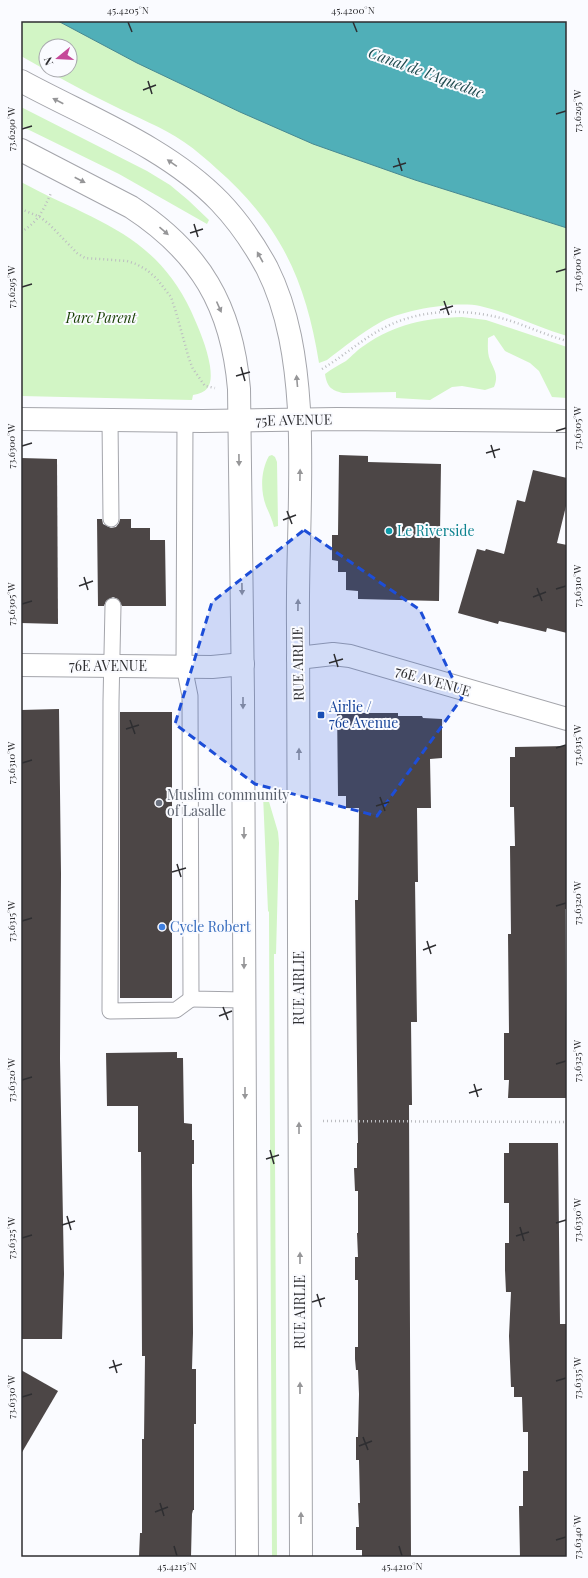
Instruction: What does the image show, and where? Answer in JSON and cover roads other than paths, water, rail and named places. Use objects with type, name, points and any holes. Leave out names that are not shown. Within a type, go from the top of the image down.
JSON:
[{"type":"main road","name":"RUE AIRLIE","points":[[21,81],[126,136],[170,161],[218,200],[256,250],[276,286],[288,327],[293,351],[300,420],[301,458],[298,612],[301,1557]]},
{"type":"main road","points":[[21,150],[131,207],[160,228],[188,254],[208,284],[227,326],[236,361],[239,389],[243,664],[247,1557]]},
{"type":"main road","name":"75E AVENUE","points":[[21,419],[185,421],[567,421]]},
{"type":"main road","name":"76E AVENUE","points":[[298,658],[333,654],[350,656],[567,719]]},
{"type":"main road","name":"76E AVENUE","points":[[21,665],[212,667],[243,664]]},
{"type":"lane","points":[[110,420],[111,518]]},
{"type":"lane","points":[[185,421],[184,666],[190,696],[191,999]]},
{"type":"lane","points":[[114,606],[111,701],[110,1011],[176,1010],[191,999],[245,1000]]},
{"type":"water","name":"Canal de l'Aqueduc","points":[[58,21],[567,21],[567,228],[415,180],[313,144],[240,112],[137,63]]},
{"type":"place","name":"Le Riverside","points":[[389,531]]},
{"type":"place","name":"Airlie / 76e Avenue","points":[[321,715]]},
{"type":"place","name":"Muslim community of Lasalle","points":[[159,803]]},
{"type":"place","name":"Cycle Robert","points":[[162,927]]},
{"type":"park label","name":"Parc Parent","points":[[101,318]]}]
